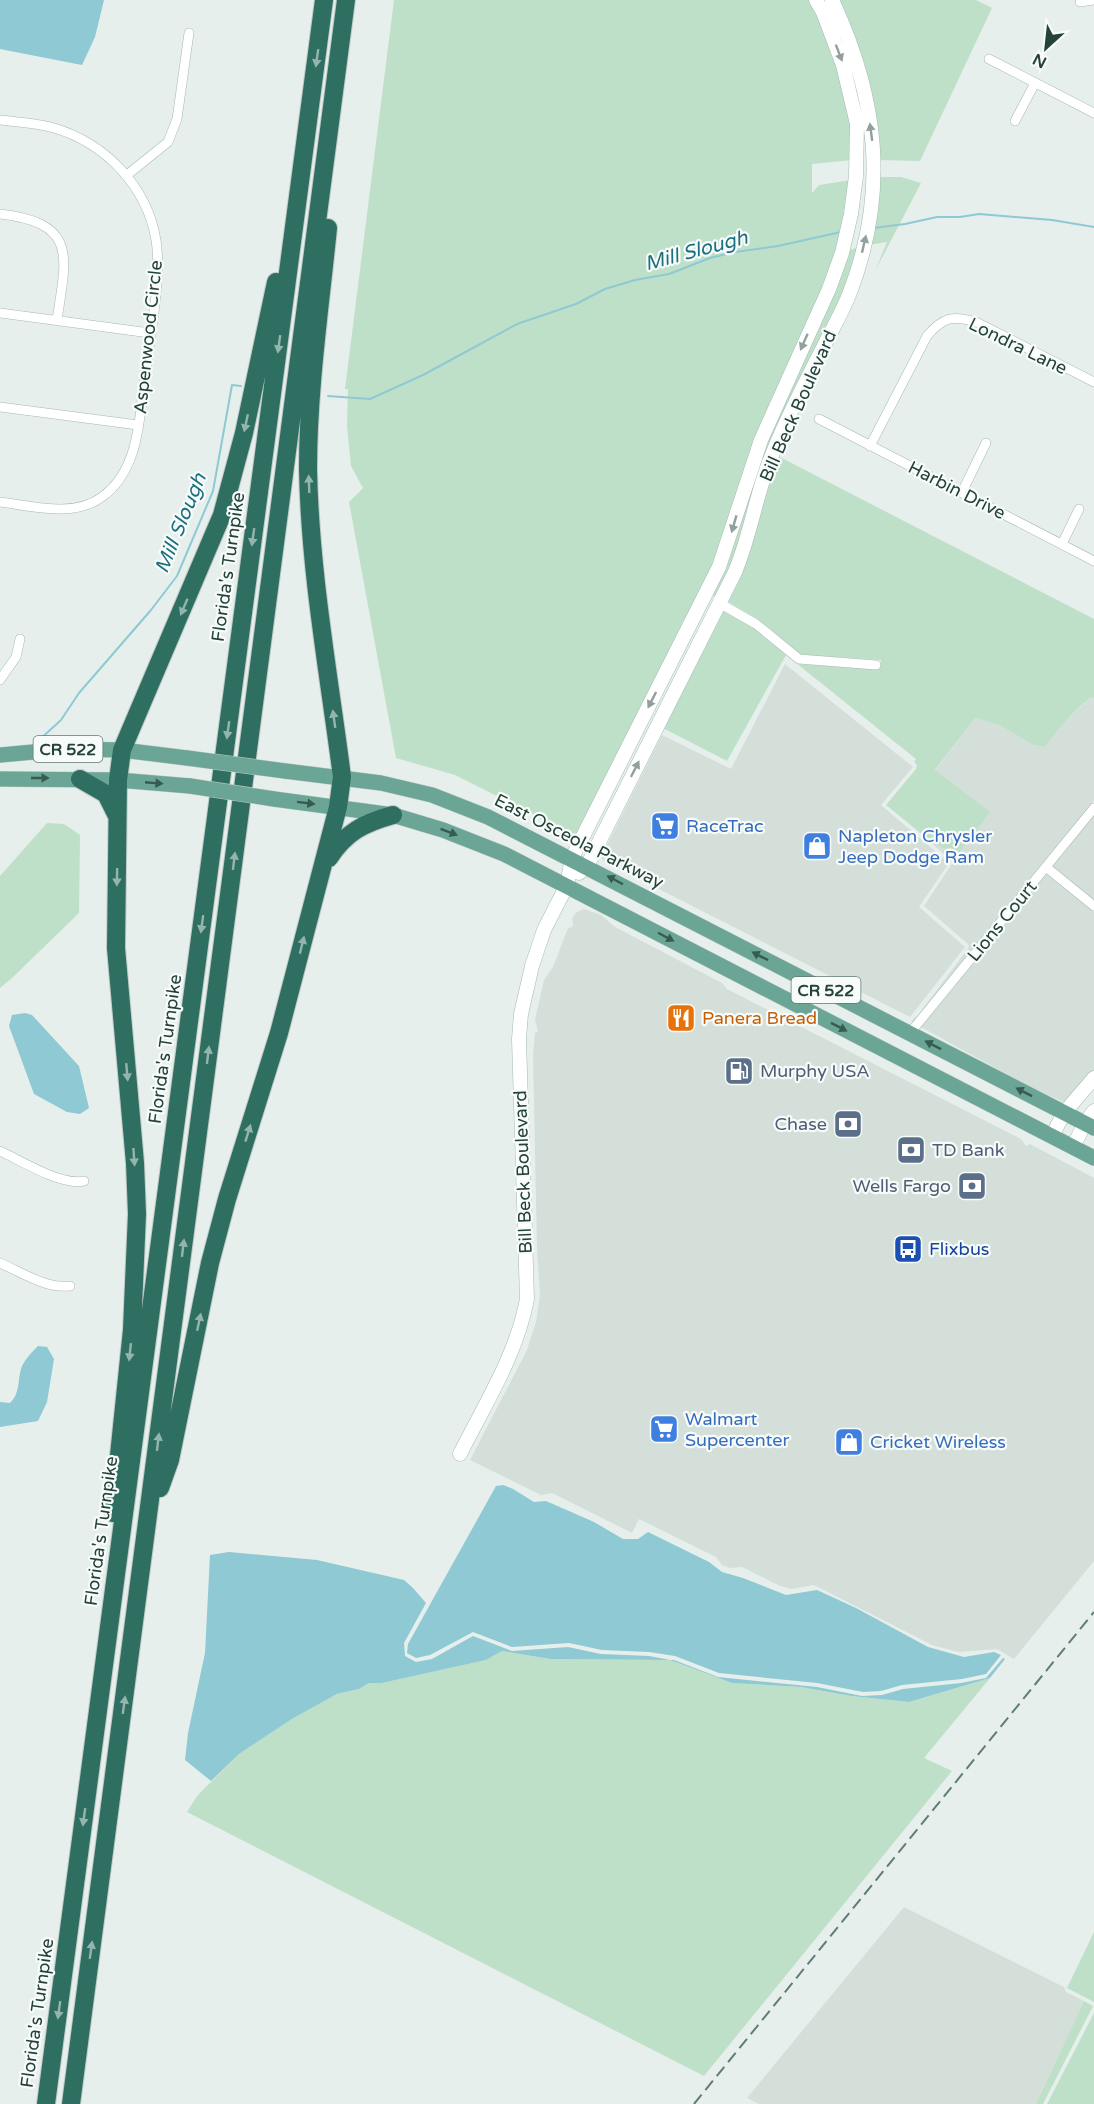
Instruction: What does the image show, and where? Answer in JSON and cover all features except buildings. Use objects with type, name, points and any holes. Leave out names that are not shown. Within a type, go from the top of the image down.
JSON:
[{"type":"highway","name":"Florida's Turnpike","points":[[46,2104],[324,0]]},
{"type":"highway","points":[[148,1520],[170,1460],[210,1263],[227,1199],[279,1033],[338,807],[342,777],[314,575],[309,420],[348,0]]},
{"type":"highway","points":[[71,2104],[348,0]]},
{"type":"highway","points":[[92,1759],[136,1268],[135,1163],[116,948],[118,780],[122,750],[200,572],[222,515],[244,433],[286,235],[300,182]]},
{"type":"highway","points":[[80,779],[106,794],[118,819]]},
{"type":"highway","points":[[321,870],[336,846],[351,832],[373,821],[393,815]]},
{"type":"main road","name":"East Osceola Parkway","points":[[0,755],[66,749],[122,750],[342,777],[402,787],[459,805],[506,825],[572,858],[1064,1113],[1091,1121]]},
{"type":"main road","name":"CR 522","points":[[0,779],[118,780],[190,786],[393,815],[443,830],[504,854],[567,885],[1094,1158]]},
{"type":"street","name":"Bill Beck Boulevard","points":[[460,1454],[514,1348],[523,1323],[527,1299],[519,1032],[523,1001],[534,957],[548,922],[567,885],[572,858],[705,596],[732,533],[761,440],[829,289],[842,253],[854,195],[857,124],[843,65],[823,12],[816,0]]},
{"type":"street","name":"Bill Beck Boulevard","points":[[567,885],[587,866],[719,603],[745,546],[761,483],[789,414],[848,297],[864,243],[874,190],[873,145],[865,88],[832,0]]},
{"type":"street","points":[[1080,2],[1094,0]]},
{"type":"street","points":[[127,175],[168,142],[177,119],[189,33]]},
{"type":"street","points":[[989,59],[1094,113]]},
{"type":"street","points":[[1015,121],[1035,83]]},
{"type":"street","name":"Aspenwood Circle","points":[[0,120],[53,127],[81,138],[106,154],[127,175],[147,208],[156,240],[157,273],[138,425],[133,454],[122,477],[102,497],[80,508],[54,509],[0,502]]},
{"type":"street","points":[[0,214],[24,217],[42,224],[63,248],[65,262],[57,320]]},
{"type":"street","points":[[0,313],[150,333]]},
{"type":"street","name":"Londra Lane","points":[[870,446],[927,336],[936,325],[946,320],[960,317],[976,322],[1094,382]]},
{"type":"street","points":[[0,407],[138,425]]},
{"type":"street","name":"Harbin Drive","points":[[819,419],[1094,561]]},
{"type":"street","points":[[962,492],[986,443]]},
{"type":"street","points":[[1062,544],[1079,509]]},
{"type":"street","points":[[705,596],[756,624],[799,659],[876,665]]},
{"type":"street","points":[[0,680],[16,657],[20,639]]},
{"type":"street","name":"Lions Court","points":[[910,1034],[1094,808]]},
{"type":"street","points":[[1046,867],[1094,906]]},
{"type":"street","points":[[1052,1136],[1064,1113],[1094,1078]]},
{"type":"street","points":[[1073,1147],[1091,1121]]},
{"type":"street","points":[[0,1151],[63,1179],[74,1182],[84,1181]]},
{"type":"street","points":[[0,1263],[49,1284],[70,1286]]},
{"type":"shaded area","name":"Napleton Chrysler Jeep Dodge Ram","points":[[785,664],[913,767],[881,805],[949,863],[919,907],[965,947],[910,1017],[604,861],[601,857],[662,735],[731,769]]},
{"type":"shaded area","points":[[1091,697],[1094,698],[1094,801],[914,1023],[911,1021],[918,1015],[969,947],[924,906],[953,862],[913,827],[956,857],[989,812],[935,771],[975,718],[999,725],[1033,745],[1045,747],[1058,728]]},
{"type":"shaded area","points":[[1094,814],[1094,900],[1052,866]]},
{"type":"shaded area","points":[[1046,874],[1094,912],[1094,1072],[1066,1103],[1030,1087],[921,1027]]},
{"type":"shaded area","points":[[584,909],[601,915],[615,927],[722,983],[727,989],[1021,1139],[1026,1146],[1030,1144],[1094,1178],[1094,1561],[1014,1659],[997,1649],[958,1652],[932,1645],[814,1585],[792,1589],[780,1586],[742,1567],[730,1568],[722,1565],[716,1557],[639,1519],[632,1533],[552,1493],[541,1495],[470,1460],[527,1350],[536,1322],[540,1295],[533,1055],[535,1033],[538,1031],[535,1020],[544,980],[553,967],[568,928],[572,927],[574,915]]},
{"type":"shaded area","points":[[904,1907],[1064,1987],[1066,1992],[1084,2001],[1036,2104],[759,2104],[747,2098]]},
{"type":"green space","points":[[394,0],[810,0],[819,15],[839,67],[853,125],[852,160],[812,164],[812,193],[819,185],[851,180],[837,254],[715,566],[576,841],[533,814],[455,775],[396,758],[349,502],[363,488],[351,466],[347,426],[348,389],[345,389]]},
{"type":"green space","points":[[837,0],[976,0],[992,8],[920,161],[878,160]]},
{"type":"green space","points":[[878,177],[901,177],[921,183],[875,271],[887,242],[868,245]]},
{"type":"green space","points":[[859,247],[855,264],[741,545],[717,597],[711,594],[752,477],[847,251]]},
{"type":"green space","points":[[776,455],[1094,619],[1094,698],[1091,697],[1072,714],[1045,747],[1033,745],[999,725],[975,718],[935,770],[990,812],[956,857],[886,805],[916,769],[917,765],[914,762],[916,759],[786,655],[727,761],[661,727],[720,609],[753,628],[798,664],[880,669],[881,660],[801,655],[759,620],[725,600]]},
{"type":"green space","points":[[47,823],[64,824],[80,835],[79,913],[0,988],[0,876]]},
{"type":"green space","points":[[502,1651],[550,1659],[670,1660],[732,1683],[801,1687],[851,1696],[909,1702],[990,1678],[924,1758],[952,1771],[704,2076],[187,1812],[197,1796],[239,1754],[292,1719],[337,1694],[359,1689],[369,1683],[382,1683],[486,1660]]},
{"type":"green space","points":[[1094,1932],[1094,2002],[1067,1988]]},
{"type":"green space","points":[[1084,2001],[1093,2006],[1043,2104],[1036,2104]]},
{"type":"green space","points":[[1094,2013],[1094,2104],[1047,2104]]},
{"type":"water","points":[[0,0],[104,0],[95,37],[82,65],[0,49]]},
{"type":"water","points":[[25,1013],[32,1015],[79,1066],[89,1108],[80,1114],[67,1112],[34,1094],[9,1026],[12,1015]]},
{"type":"water","points":[[38,1346],[47,1347],[54,1359],[47,1402],[38,1421],[0,1427],[0,1402],[10,1403],[13,1399],[22,1366]]},
{"type":"water","points":[[503,1485],[534,1502],[546,1501],[594,1522],[623,1539],[638,1539],[648,1532],[709,1562],[722,1572],[786,1595],[817,1590],[856,1608],[928,1647],[964,1657],[994,1652],[1001,1655],[986,1674],[863,1692],[817,1683],[719,1673],[675,1656],[649,1652],[602,1650],[569,1643],[512,1647],[473,1632],[430,1655],[416,1658],[407,1653],[408,1644],[496,1486]]},
{"type":"water","points":[[229,1552],[317,1560],[404,1580],[426,1603],[404,1643],[405,1656],[416,1662],[432,1659],[473,1636],[512,1651],[568,1647],[601,1654],[649,1656],[670,1660],[550,1659],[502,1651],[486,1660],[382,1683],[369,1683],[359,1689],[337,1694],[292,1719],[239,1754],[211,1781],[185,1760],[188,1733],[205,1653],[210,1555]]},
{"type":"water","points":[[1003,1658],[1005,1659],[990,1678],[909,1702],[851,1696],[801,1687],[732,1683],[670,1660],[718,1677],[817,1687],[862,1696],[882,1695],[903,1689],[986,1678]]},
{"type":"waterway","name":"Mill Slough","points":[[874,228],[937,217],[979,214],[1052,220],[1094,227]]},
{"type":"waterway","name":"Mill Slough","points":[[328,396],[370,399],[423,375],[517,324],[576,304],[605,289],[635,280],[669,274],[710,258],[841,232]]},
{"type":"waterway","name":"Mill Slough","points":[[37,742],[61,720],[79,693],[151,610],[177,576],[213,491],[232,385],[241,386]]},
{"type":"railway","points":[[694,2104],[1094,1612]]},
{"type":"place","name":"RaceTrac","points":[[665,826]]},
{"type":"place","name":"Napleton Chrysler Jeep Dodge Ram","points":[[817,846]]},
{"type":"place","name":"Panera Bread","points":[[681,1018]]},
{"type":"place","name":"Murphy USA","points":[[739,1071]]},
{"type":"place","name":"Chase","points":[[848,1124]]},
{"type":"place","name":"TD Bank","points":[[911,1150]]},
{"type":"place","name":"Wells Fargo","points":[[972,1186]]},
{"type":"place","name":"Flixbus","points":[[908,1249]]},
{"type":"place","name":"Walmart Supercenter","points":[[664,1429]]},
{"type":"place","name":"Cricket Wireless","points":[[849,1442]]}]
